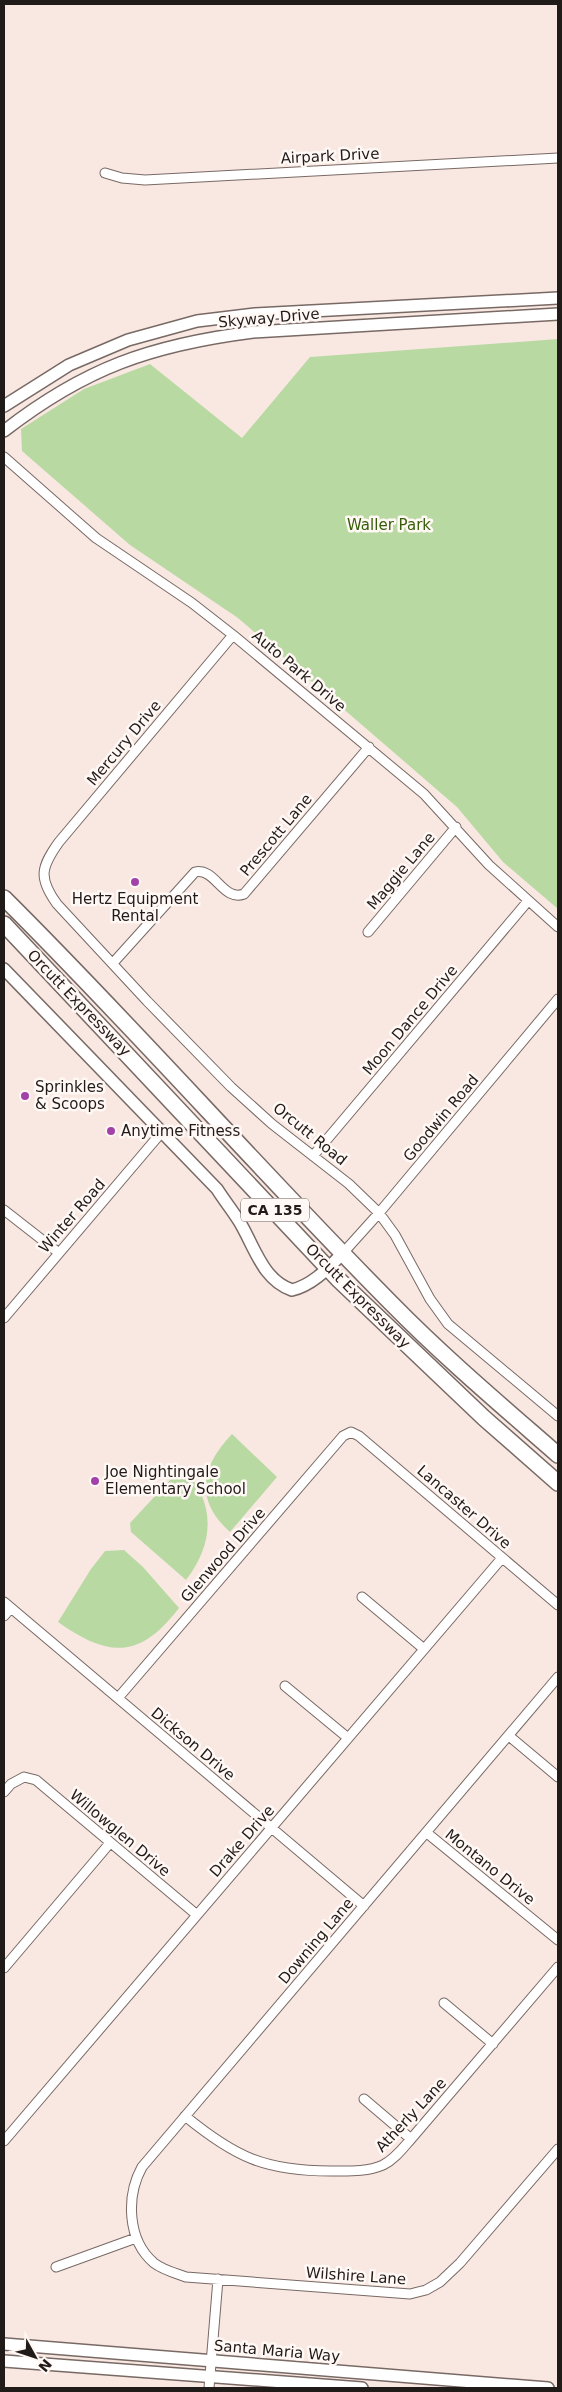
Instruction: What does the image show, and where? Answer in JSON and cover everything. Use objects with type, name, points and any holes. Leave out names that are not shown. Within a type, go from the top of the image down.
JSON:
[{"type":"highway","name":"Orcutt Expressway","points":[[4,898],[109,1004],[393,1305],[499,1404],[558,1455]]},
{"type":"highway","name":"Orcutt Expressway","points":[[4,924],[328,1268],[477,1412],[558,1483]]},
{"type":"main road","name":"Skyway Drive","points":[[4,406],[69,365],[128,340],[197,321],[255,314],[558,298]]},
{"type":"main road","name":"Skyway Drive","points":[[4,431],[54,395],[92,374],[150,352],[209,338],[252,332],[558,314]]},
{"type":"main road","points":[[4,969],[217,1189],[240,1222],[266,1272],[277,1282],[292,1290],[301,1288],[328,1268],[343,1253]]},
{"type":"main road","name":"Santa Maria Way","points":[[4,2344],[548,2388]]},
{"type":"main road","name":"Santa Maria Way","points":[[4,2361],[210,2383],[362,2388]]},
{"type":"street","name":"Airpark Drive","points":[[105,173],[122,178],[145,180],[558,158]]},
{"type":"street","name":"Auto Park Drive","points":[[4,457],[96,538],[192,603],[424,794],[490,865],[558,927]]},
{"type":"street","name":"Mercury Drive","points":[[43,872],[46,860],[59,842],[233,635]]},
{"type":"street","name":"Prescott Lane","points":[[113,963],[195,872],[205,872],[230,894],[238,897],[244,894],[368,747]]},
{"type":"street","name":"Maggie Lane","points":[[368,932],[456,827]]},
{"type":"street","name":"Orcutt Road","points":[[43,872],[46,886],[58,904],[147,1001],[231,1087],[272,1124],[349,1184],[379,1213],[395,1234],[430,1299],[448,1324],[558,1416]]},
{"type":"street","name":"Moon Dance Drive","points":[[313,1156],[528,901]]},
{"type":"street","name":"Goodwin Road","points":[[343,1253],[379,1213],[558,999]]},
{"type":"street","name":"Winter Road","points":[[4,1318],[161,1133]]},
{"type":"street","points":[[4,1210],[59,1253]]},
{"type":"street","name":"Lancaster Drive","points":[[351,1432],[359,1436],[558,1605]]},
{"type":"street","name":"Glenwood Drive","points":[[118,1698],[343,1436],[351,1432]]},
{"type":"street","name":"Drake Drive","points":[[4,2141],[502,1558]]},
{"type":"street","points":[[362,1597],[424,1649]]},
{"type":"street","points":[[4,1616],[7,1605]]},
{"type":"street","name":"Dickson Drive","points":[[7,1605],[364,1906]]},
{"type":"street","name":"Downing Lane","points":[[136,2238],[131,2208],[135,2180],[142,2167],[558,1677]]},
{"type":"street","points":[[285,1686],[348,1738]]},
{"type":"street","points":[[508,1736],[558,1777]]},
{"type":"street","name":"Willowglen Drive","points":[[4,1792],[11,1784],[24,1776],[36,1780],[197,1915]]},
{"type":"street","name":"Montano Drive","points":[[427,1833],[558,1940]]},
{"type":"street","points":[[4,1968],[110,1843]]},
{"type":"street","name":"Atherly Lane","points":[[185,2116],[225,2147],[246,2158],[269,2165],[309,2171],[356,2171],[371,2169],[393,2158],[412,2139],[558,1967]]},
{"type":"street","points":[[444,2003],[493,2044]]},
{"type":"street","points":[[364,2100],[412,2139]]},
{"type":"street","name":"Wilshire Lane","points":[[136,2238],[144,2253],[167,2271],[186,2277],[410,2294],[426,2290],[440,2282],[460,2263],[558,2149]]},
{"type":"street","points":[[56,2267],[136,2238]]},
{"type":"street","points":[[210,2383],[218,2280]]},
{"type":"green space","name":"Waller Park","points":[[558,339],[558,909],[503,862],[457,807],[238,618],[130,545],[22,451],[21,429],[84,389],[150,364],[242,438],[310,357]]},
{"type":"green space","points":[[232,1434],[277,1477],[230,1532],[218,1520],[211,1508],[206,1483],[208,1471],[214,1458]]},
{"type":"green space","points":[[182,1467],[193,1480],[201,1494],[208,1522],[202,1552],[196,1566],[186,1580],[131,1532],[130,1523]]},
{"type":"green space","points":[[124,1550],[143,1567],[179,1608],[165,1625],[151,1637],[123,1648],[108,1647],[76,1634],[58,1622],[91,1569],[105,1551]]},
{"type":"place","name":"Hertz Equipment Rental","points":[[135,882]]},
{"type":"place","name":"Sprinkles & Scoops","points":[[25,1096]]},
{"type":"place","name":"Anytime Fitness","points":[[111,1131]]},
{"type":"place","name":"Joe Nightingale Elementary School","points":[[95,1481]]}]
